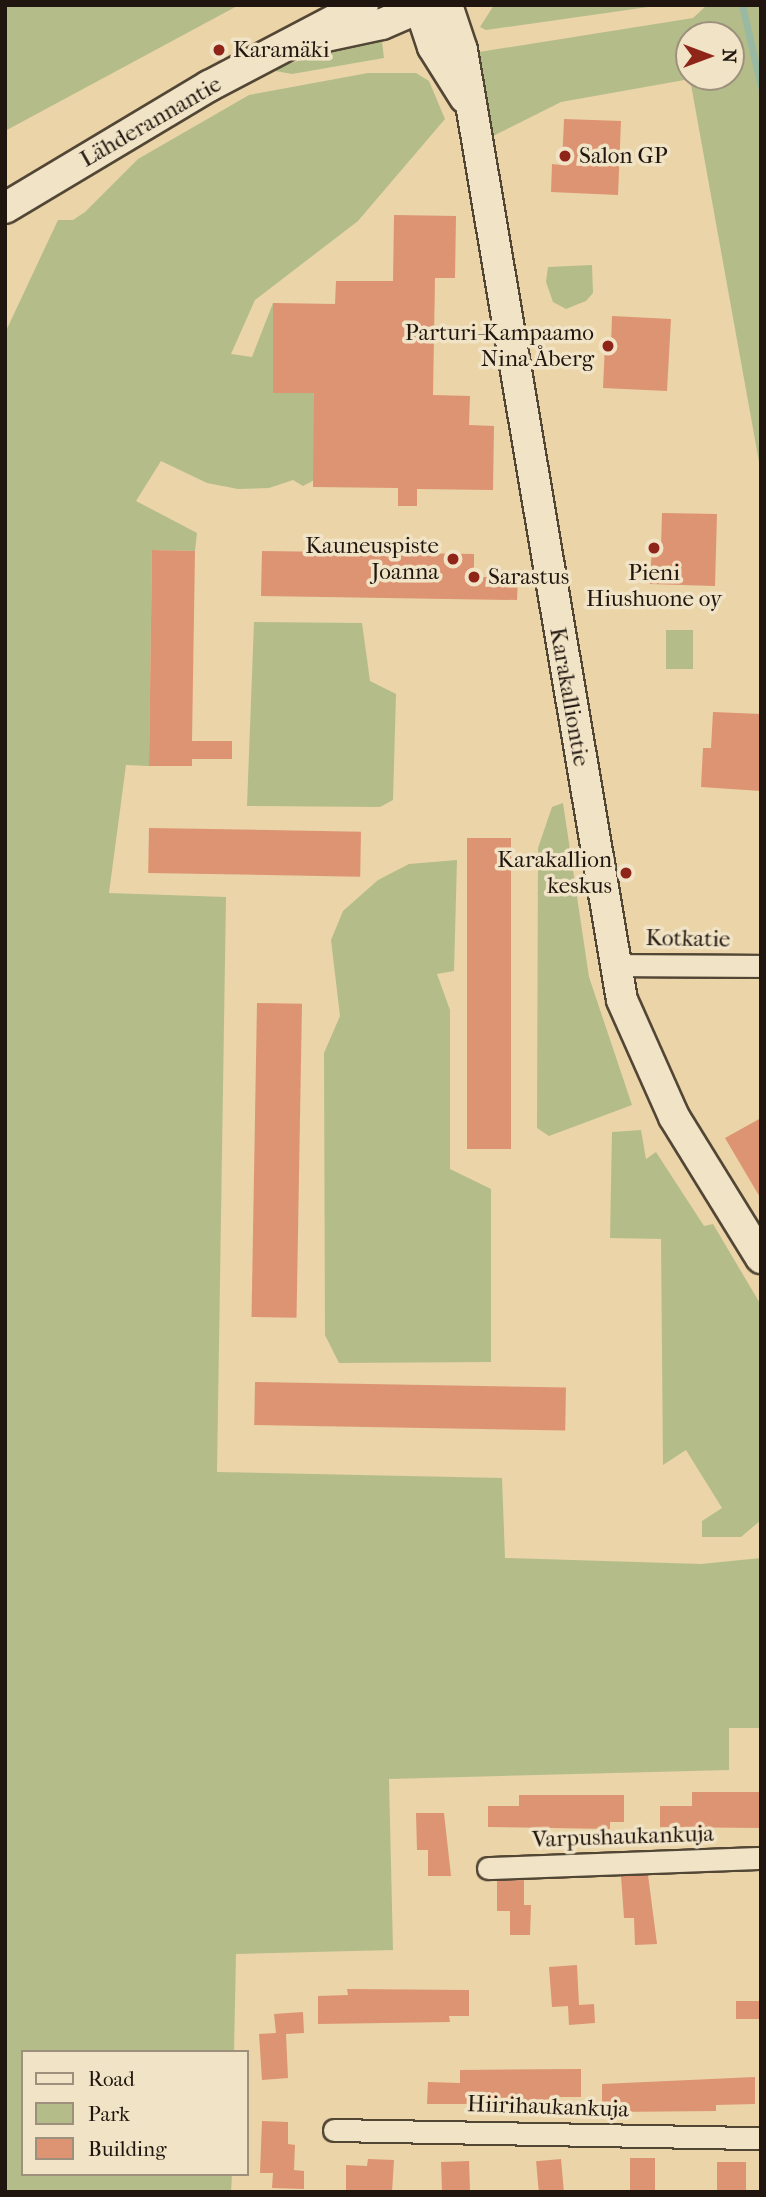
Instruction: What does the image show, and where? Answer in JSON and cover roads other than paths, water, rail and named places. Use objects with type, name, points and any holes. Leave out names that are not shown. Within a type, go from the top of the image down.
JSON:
[{"type":"street","name":"Lähderannantie","points":[[5,208],[209,86],[300,41],[363,5]]},
{"type":"street","name":"Lähderannantie","points":[[300,41],[374,27],[428,6]]},
{"type":"street","name":"Karakalliontie","points":[[428,6],[462,50],[469,105],[622,1000],[663,1096],[761,1258]]},
{"type":"street","name":"Kotkatie","points":[[614,965],[761,966]]},
{"type":"street","name":"Varpushaukankuja","points":[[488,1868],[761,1858]]},
{"type":"street","name":"Hiirihaukankuja","points":[[334,2130],[761,2138]]},
{"type":"waterway","points":[[742,5],[761,87]]},
{"type":"place","name":"Karamäki","points":[[219,50]]},
{"type":"place","name":"Salon GP","points":[[565,156]]},
{"type":"place","name":"Parturi-Kampaamo Nina Åberg","points":[[608,346]]},
{"type":"place","name":"Pieni Hiushuone oy","points":[[654,548]]},
{"type":"place","name":"Kauneuspiste Joanna","points":[[453,559]]},
{"type":"place","name":"Sarastus","points":[[474,577]]},
{"type":"place","name":"Karakallion keskus","points":[[626,873]]}]
